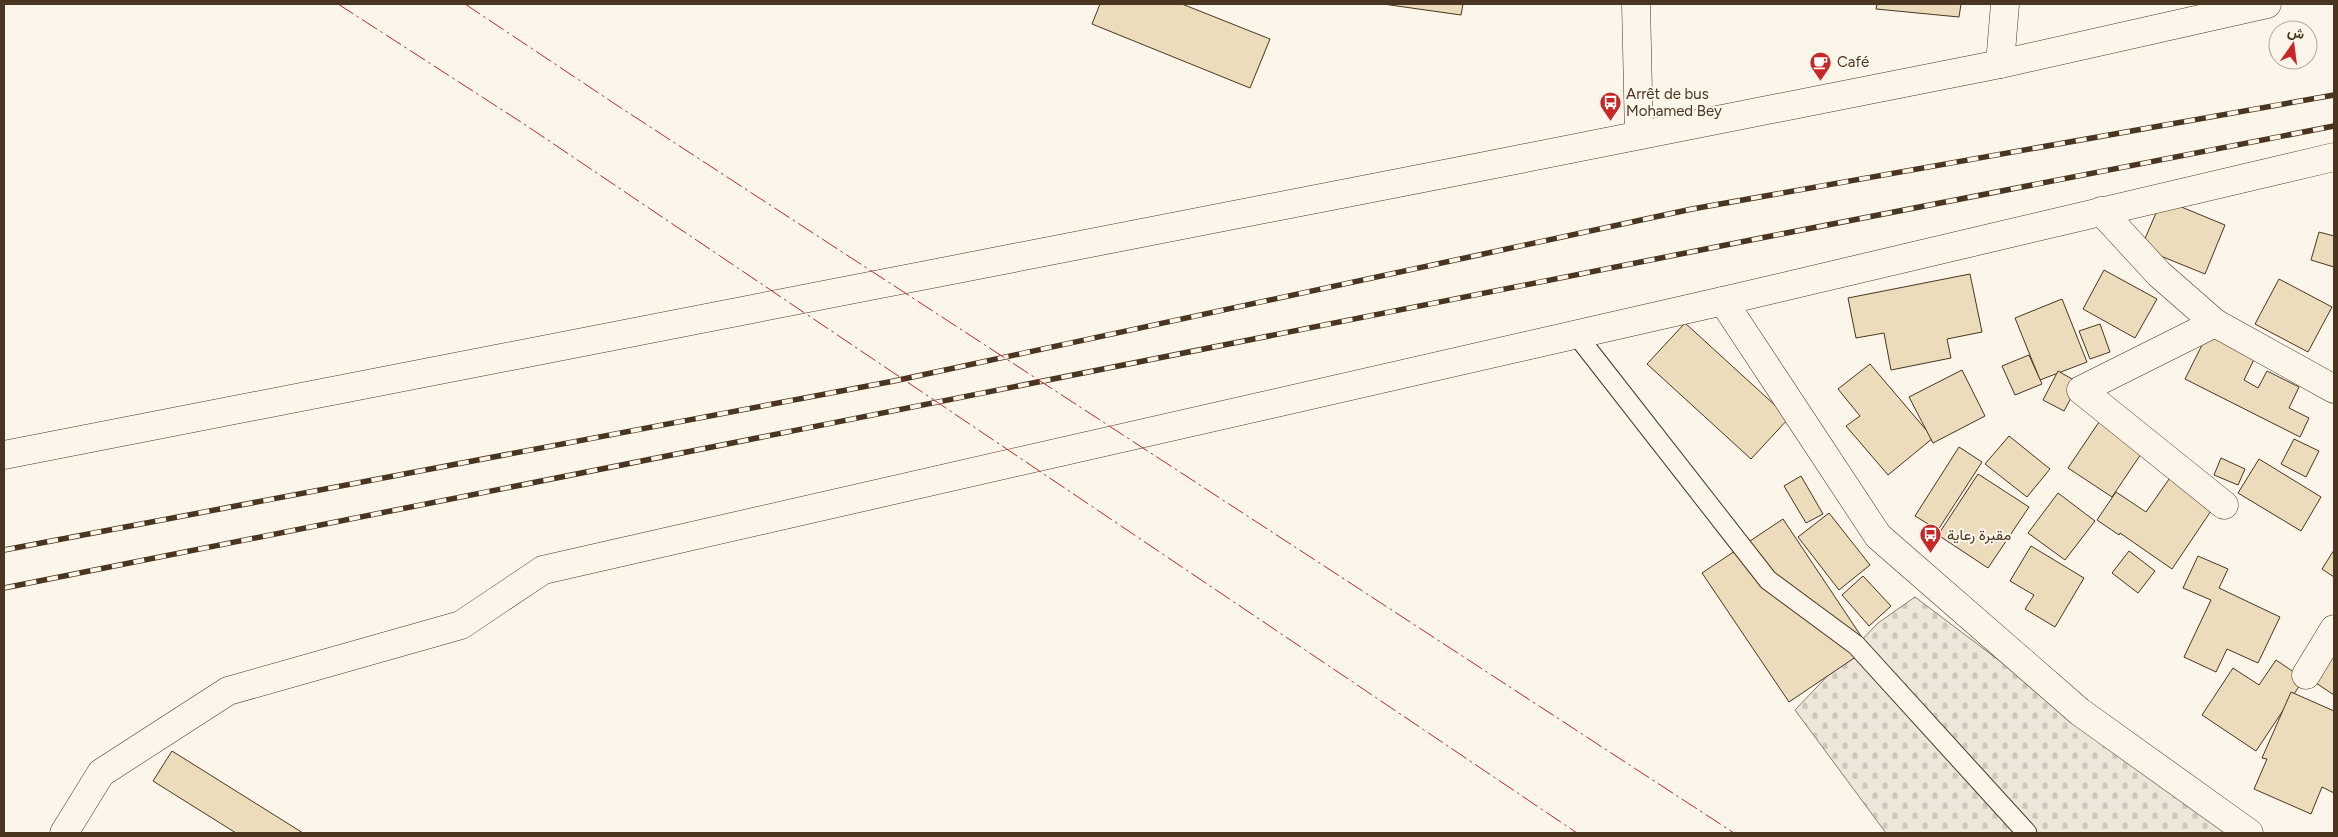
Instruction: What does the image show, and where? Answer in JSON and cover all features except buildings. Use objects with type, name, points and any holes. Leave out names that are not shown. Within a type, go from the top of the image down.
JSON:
[{"type":"street","points":[[1636,4],[1639,135]]},
{"type":"street","points":[[2000,64],[2005,4]]},
{"type":"street","points":[[4,455],[2000,64],[2266,4]]},
{"type":"street","points":[[64,833],[101,773],[228,691],[461,625],[543,570],[1723,301],[2334,157]]},
{"type":"street","points":[[2101,211],[2159,274],[2215,323],[2334,389]]},
{"type":"street","points":[[1723,301],[1878,536],[2080,712],[2249,833]]},
{"type":"street","points":[[2215,323],[2081,390],[2224,505]]},
{"type":"street","points":[[2306,675],[2334,629]]},
{"type":"lane","points":[[1576,333],[1768,580],[1856,645],[2027,833]]},
{"type":"green space","points":[[1915,597],[2228,833],[1886,833],[1795,710],[1878,623]]},
{"type":"railway","points":[[4,550],[894,381],[1692,209],[2334,95]]},
{"type":"railway","points":[[4,588],[1771,236],[2334,126]]},
{"type":"power","points":[[338,4],[524,124],[1577,833]]},
{"type":"power","points":[[465,4],[615,104],[1734,833]]},
{"type":"place","name":"Café","points":[[1821,81]]},
{"type":"place","name":"Arrêt de bus Mohamed Bey","points":[[1610,122]]},
{"type":"place","name":"مقبرة رعاية","points":[[1931,554]]}]
